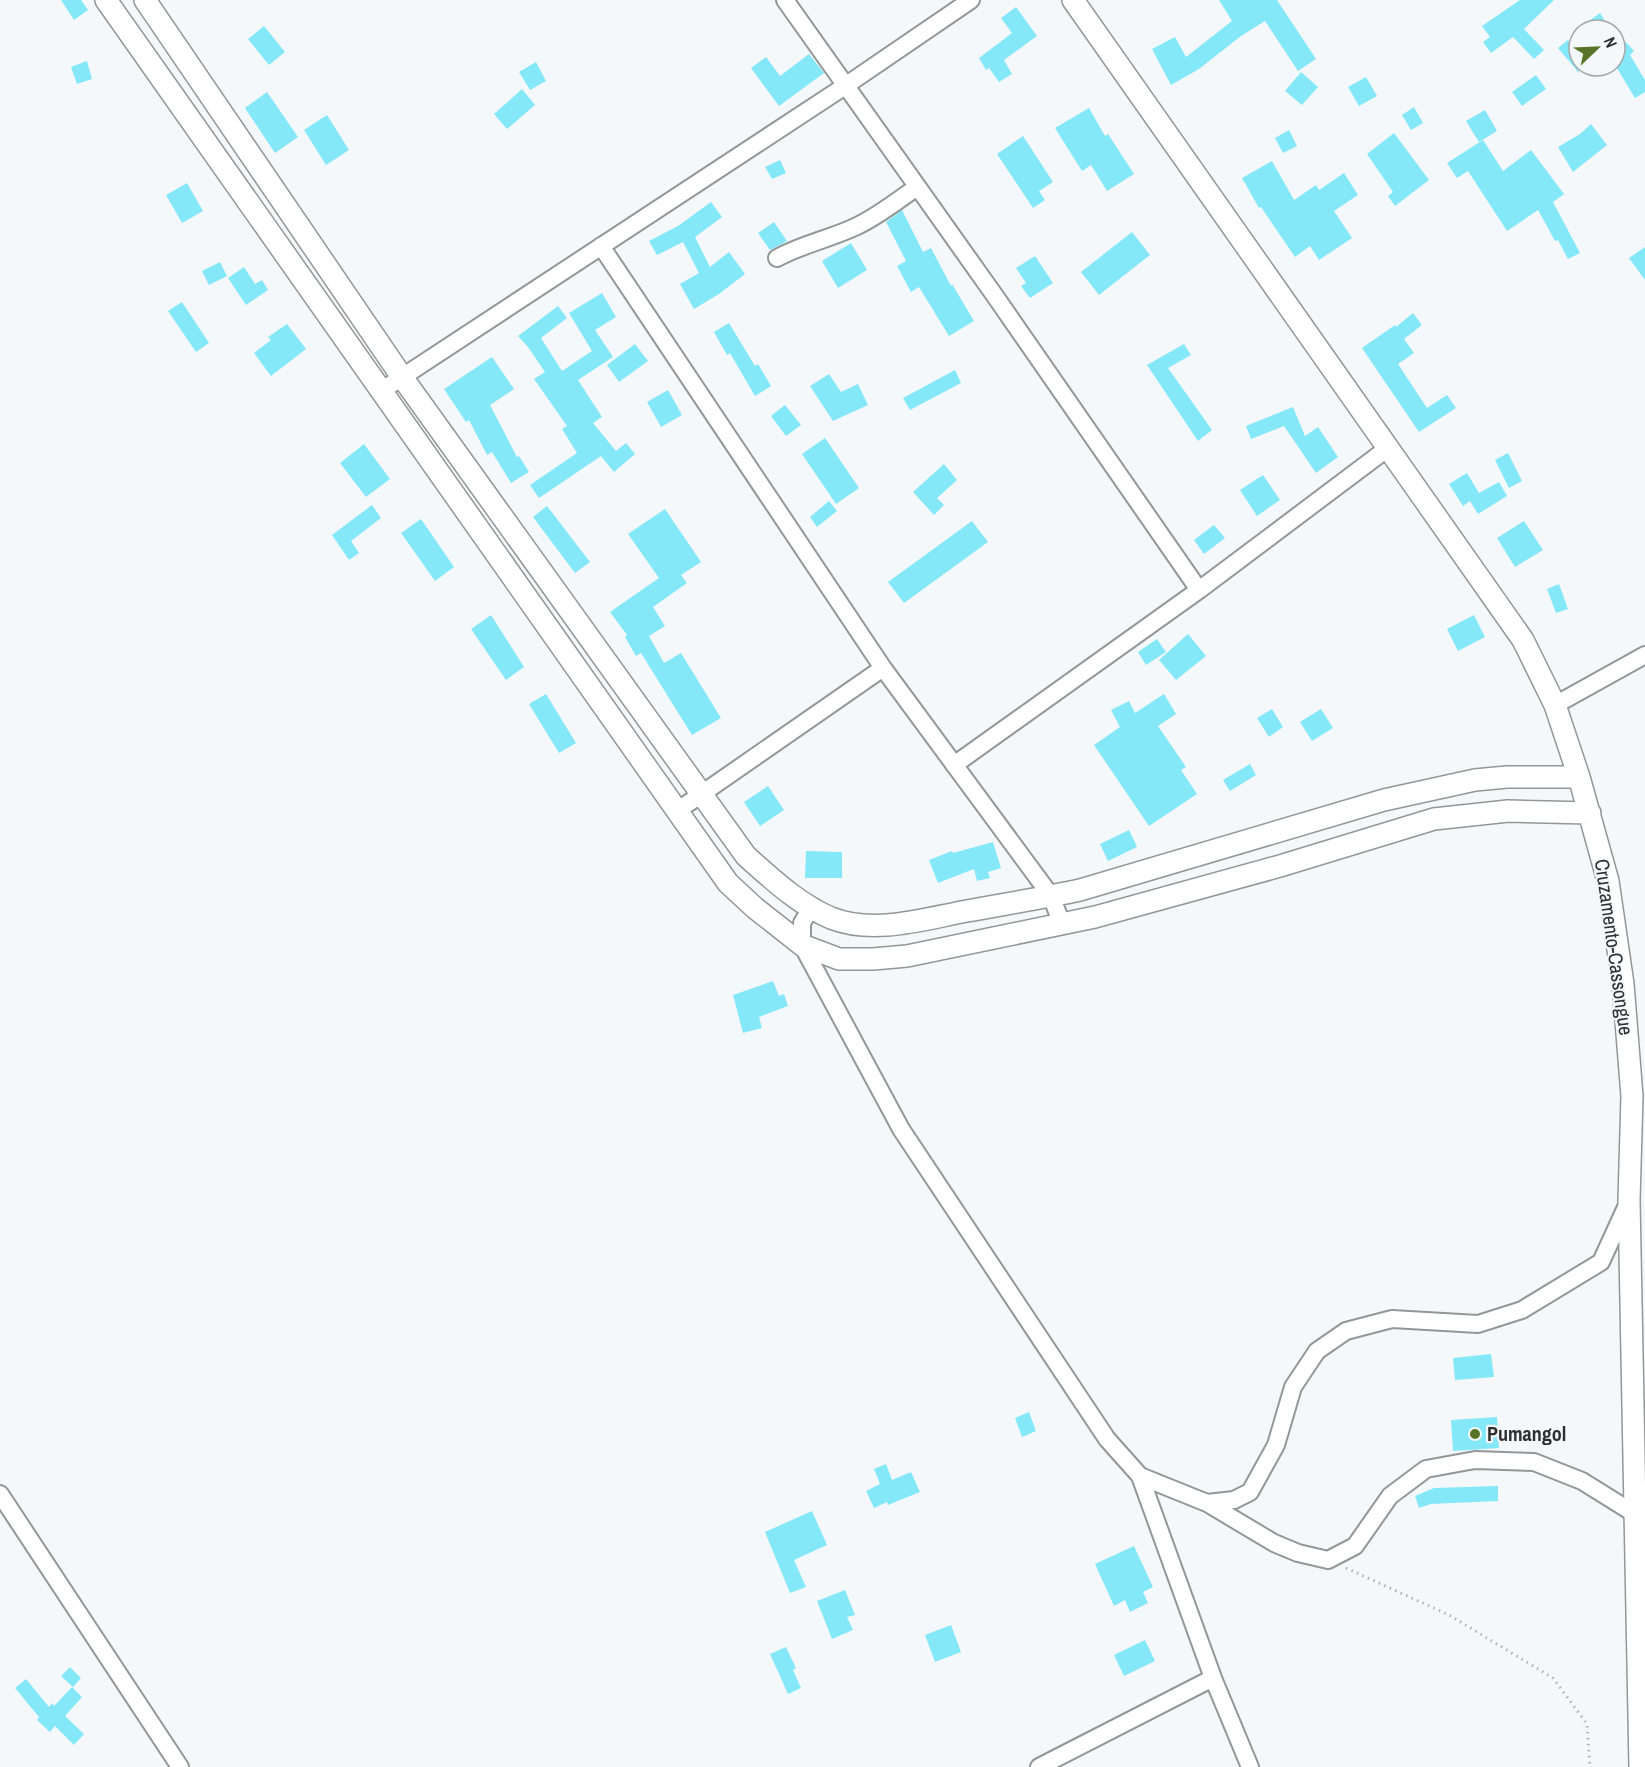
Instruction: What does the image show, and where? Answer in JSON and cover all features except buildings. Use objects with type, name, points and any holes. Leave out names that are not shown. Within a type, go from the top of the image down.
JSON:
[{"type":"main road","points":[[106,0],[728,883],[755,908],[802,945],[839,958],[873,959],[907,956],[1062,924],[1280,866],[1434,819],[1508,811],[1590,813]]},
{"type":"main road","points":[[145,0],[402,377],[746,856],[786,891],[831,918],[865,926],[897,924],[1051,896],[1080,890],[1396,797],[1475,780],[1507,777],[1580,777]]},
{"type":"main road","name":"Cruzamento-Cassongue","points":[[1073,0],[1523,640],[1555,705],[1580,777],[1608,881],[1623,984],[1632,1096],[1629,1200],[1640,1767]]},
{"type":"main road","points":[[502,562],[524,546]]},
{"type":"street","points":[[785,0],[1009,316],[1199,590]]},
{"type":"street","points":[[381,391],[845,86],[971,0]]},
{"type":"street","points":[[777,258],[799,246],[862,224],[917,187]]},
{"type":"street","points":[[601,246],[883,668],[1051,896],[1062,924]]},
{"type":"street","points":[[954,765],[1199,590],[1388,448]]},
{"type":"street","points":[[1555,705],[1645,655]]},
{"type":"street","points":[[677,811],[883,668]]},
{"type":"street","points":[[812,906],[802,923],[802,945],[901,1129],[1107,1439],[1140,1476],[1213,1677],[1251,1767]]},
{"type":"street","points":[[1207,1503],[1234,1500],[1250,1492],[1276,1445],[1293,1387],[1317,1351],[1346,1331],[1392,1319],[1478,1324],[1522,1310],[1601,1262],[1629,1200]]},
{"type":"street","points":[[1140,1476],[1207,1503],[1274,1543],[1298,1553],[1329,1560],[1355,1546],[1390,1496],[1426,1469],[1475,1460],[1534,1462],[1582,1481],[1635,1514]]},
{"type":"street","points":[[0,1494],[180,1767]]},
{"type":"street","points":[[1039,1767],[1213,1677]]},
{"type":"path","points":[[1329,1560],[1449,1615],[1553,1678],[1587,1724],[1590,1767]]},
{"type":"place","name":"Pumangol","points":[[1475,1434]]}]
